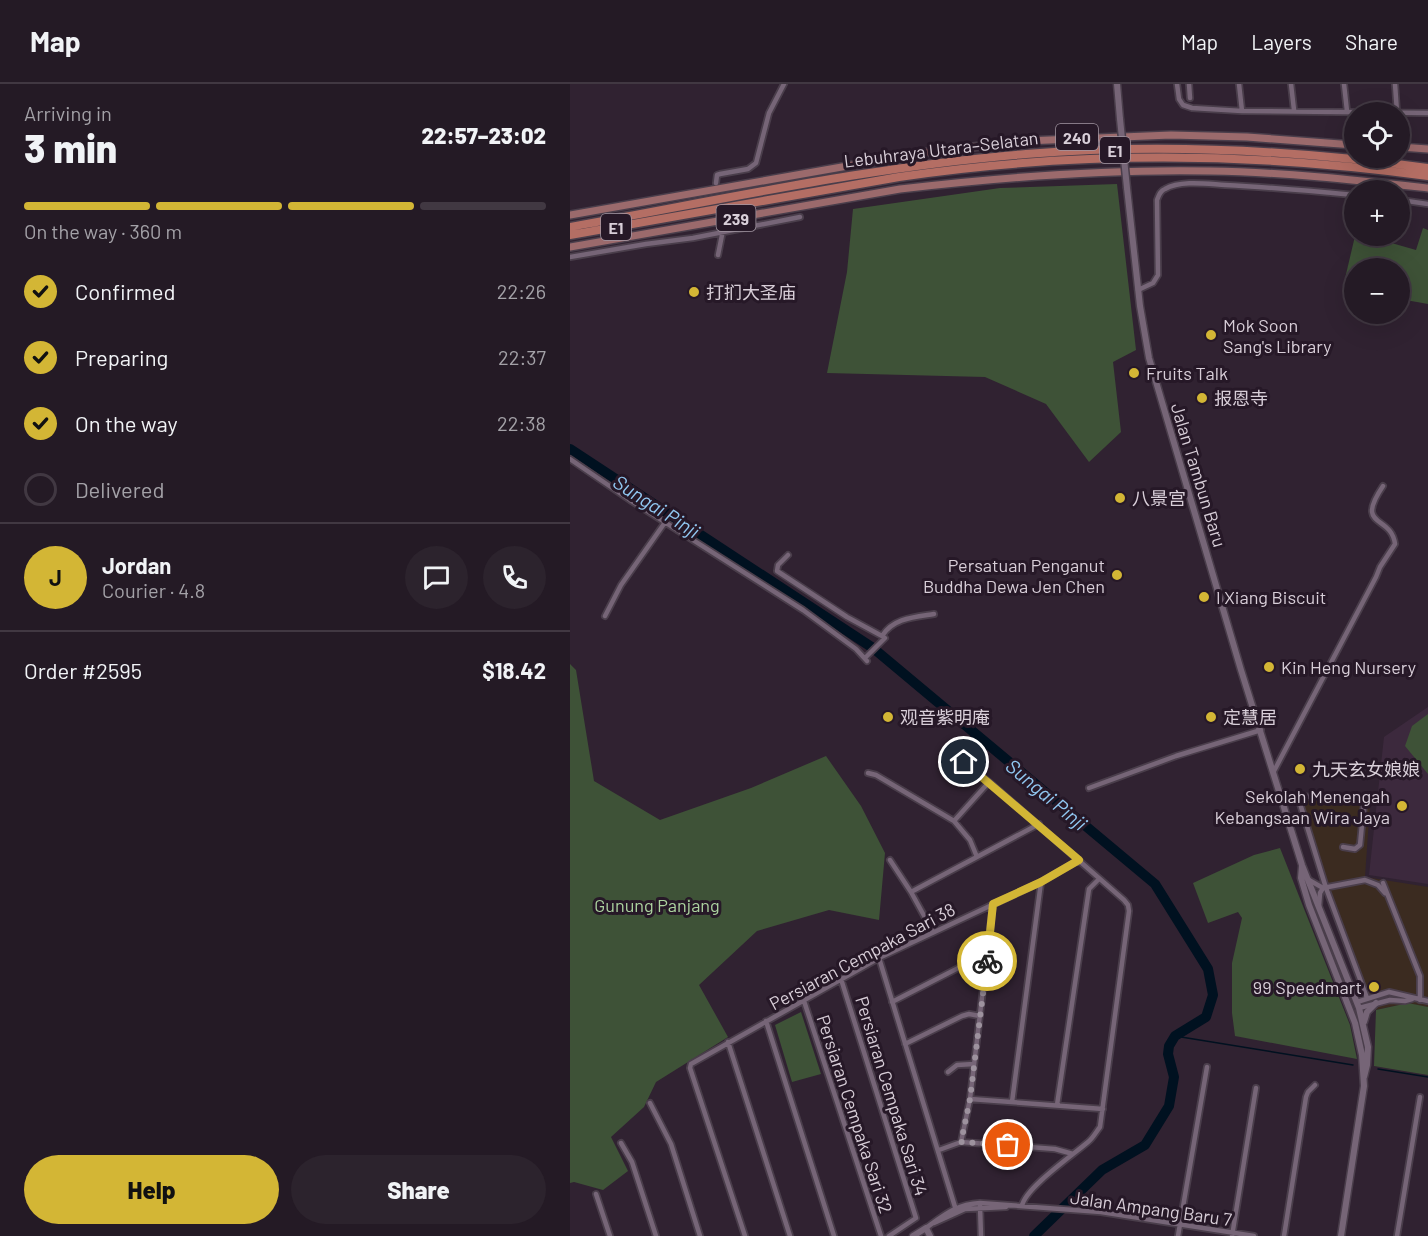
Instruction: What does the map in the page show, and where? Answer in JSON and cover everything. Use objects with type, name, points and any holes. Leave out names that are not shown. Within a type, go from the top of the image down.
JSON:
[{"type":"highway","name":"Lebuhraya Utara–Selatan","points":[[570,227],[898,169],[1038,153],[1171,148],[1228,150],[1305,154],[1428,168]]},
{"type":"highway","name":"Lebuhraya Utara–Selatan","points":[[570,235],[876,181],[951,170],[1036,162],[1171,158],[1245,159],[1337,165],[1428,176]]},
{"type":"main road","name":"Jalan Tambun Baru","points":[[1117,84],[1138,290],[1153,375],[1302,865],[1357,1005]]},
{"type":"main road","name":"240","points":[[570,215],[921,153],[1025,141],[1171,135],[1247,137],[1344,144]]},
{"type":"main road","points":[[1410,148],[1428,149]]},
{"type":"main road","name":"239","points":[[570,247],[900,189],[952,182],[1052,174],[1245,172],[1347,179],[1428,188]]},
{"type":"main road","name":"Jalan Tambun Baru","points":[[1302,865],[1301,878],[1309,905],[1340,982]]},
{"type":"main road","points":[[1340,982],[1357,1005],[1365,1032]]},
{"type":"main road","points":[[1340,982],[1355,1023],[1364,1077]]},
{"type":"main road","points":[[1341,1236],[1364,1077],[1369,1057],[1364,1020],[1366,1012],[1376,1003]]},
{"type":"main road","points":[[1357,1005],[1355,1013],[1363,1044],[1362,1055]]},
{"type":"main road","points":[[913,1236],[926,1228],[930,1236]]},
{"type":"street","points":[[716,183],[717,175],[743,171],[756,163],[769,113],[784,84]]},
{"type":"street","points":[[1177,84],[1179,99],[1183,105],[1192,108],[1242,111],[1344,111]]},
{"type":"street","points":[[1189,84],[1190,98]]},
{"type":"street","points":[[1239,84],[1242,111]]},
{"type":"street","points":[[1291,84],[1294,110]]},
{"type":"street","points":[[1344,84],[1346,102]]},
{"type":"street","points":[[1395,84],[1396,102]]},
{"type":"street","points":[[1410,112],[1428,113]]},
{"type":"street","points":[[1138,290],[1153,283],[1158,275],[1157,200],[1165,189],[1182,185],[1207,184],[1344,194]]},
{"type":"street","points":[[1410,201],[1428,204]]},
{"type":"street","points":[[570,257],[800,217]]},
{"type":"street","points":[[718,255],[724,225]]},
{"type":"street","points":[[570,459],[803,610],[866,659],[869,653],[885,638],[777,571],[778,565],[788,555]]},
{"type":"street","points":[[1274,771],[1380,567],[1395,544],[1393,535],[1374,518],[1371,511],[1374,500],[1383,486]]},
{"type":"street","points":[[605,615],[621,585],[666,521]]},
{"type":"street","points":[[882,636],[891,625],[934,614]]},
{"type":"street","points":[[1089,788],[1176,756],[1261,730]]},
{"type":"street","points":[[952,752],[1039,824],[1128,905],[1130,911],[1100,1127],[1090,1140],[1037,1185],[1023,1201],[1022,1206]]},
{"type":"street","points":[[868,773],[876,775],[954,821],[970,840],[977,857]]},
{"type":"street","points":[[954,821],[989,782]]},
{"type":"street","points":[[1280,796],[1324,797],[1360,801],[1364,804],[1360,845],[1355,849],[1343,847]]},
{"type":"street","points":[[1298,797],[1324,888],[1367,998]]},
{"type":"street","points":[[911,892],[1039,824]]},
{"type":"street","points":[[890,860],[933,932]]},
{"type":"street","name":"Persiaran Cempaka Sari 38","points":[[745,1236],[690,1068],[691,1064],[879,958],[1041,882],[1079,860]]},
{"type":"street","points":[[1057,1105],[1089,889],[1099,879]]},
{"type":"street","points":[[1309,880],[1324,888],[1365,880],[1378,885],[1386,895]]},
{"type":"street","points":[[1012,1102],[1041,882]]},
{"type":"street","points":[[1383,883],[1420,976],[1420,1000]]},
{"type":"street","points":[[1319,909],[1319,899],[1324,888]]},
{"type":"street","points":[[961,1142],[970,1099],[993,904]]},
{"type":"street","points":[[879,958],[955,1207],[950,1216]]},
{"type":"street","points":[[892,1002],[968,963],[987,961]]},
{"type":"street","name":"Persiaran Cempaka Sari 34","points":[[841,979],[916,1218],[889,1236]]},
{"type":"street","points":[[1357,1005],[1367,998],[1389,992],[1428,1001]]},
{"type":"street","points":[[1357,1005],[1412,999]]},
{"type":"street","name":"Persiaran Cempaka Sari 32","points":[[804,1001],[881,1236]]},
{"type":"street","points":[[905,1044],[962,1016],[969,1014],[980,1016]]},
{"type":"street","points":[[766,1021],[834,1236]]},
{"type":"street","points":[[728,1042],[790,1236]]},
{"type":"street","points":[[948,1072],[957,1065],[974,1064]]},
{"type":"street","points":[[1178,1236],[1208,1066]]},
{"type":"street","points":[[1284,1236],[1306,1097],[1315,1085]]},
{"type":"street","points":[[1232,1234],[1256,1088]]},
{"type":"street","points":[[1397,1236],[1420,1097]]},
{"type":"street","points":[[970,1099],[1103,1108]]},
{"type":"street","points":[[650,1103],[671,1144],[700,1236]]},
{"type":"street","points":[[939,1150],[961,1142],[1054,1149],[1073,1154]]},
{"type":"street","points":[[621,1143],[632,1161],[656,1236]]},
{"type":"street","points":[[596,1194],[610,1236]]},
{"type":"street","points":[[926,1228],[955,1207],[964,1204],[978,1206]]},
{"type":"street","points":[[933,1223],[978,1206]]},
{"type":"street","points":[[978,1206],[981,1236]]},
{"type":"street","name":"Jalan Ampang Baru 7","points":[[978,1206],[1045,1207],[1180,1223],[1232,1234],[1254,1236]]},
{"type":"shaded area","name":"Sekolah Menengah Kebangsaan Wira Jaya","points":[[1428,707],[1428,884],[1369,875],[1384,737]]},
{"type":"shaded area","points":[[1295,795],[1370,804],[1365,877],[1428,887],[1428,1007],[1408,1003],[1370,1011]]},
{"type":"green space","points":[[1117,184],[1136,350],[1113,362],[1121,432],[1089,462],[1046,404],[985,377],[827,373],[847,272],[853,209],[1000,188]]},
{"type":"green space","points":[[1423,228],[1428,230],[1428,304],[1410,301],[1410,258],[1350,258],[1353,246],[1402,246],[1416,250]]},
{"type":"green space","name":"Gunung Panjang","points":[[570,664],[576,670],[594,781],[660,820],[751,788],[826,756],[861,806],[885,853],[879,920],[829,910],[757,931],[699,985],[728,1037],[656,1082],[644,1107],[611,1137],[628,1171],[603,1190],[574,1182],[570,1183]]},
{"type":"green space","points":[[1428,714],[1428,774],[1405,746],[1412,726]]},
{"type":"green space","points":[[1280,848],[1350,1025],[1357,1059],[1235,1036],[1232,1013],[1232,963],[1242,918],[1238,912],[1208,923],[1193,883],[1254,855]]},
{"type":"green space","points":[[1408,1003],[1428,1007],[1428,1075],[1374,1066],[1376,1010]]},
{"type":"green space","points":[[801,1012],[821,1074],[792,1082],[775,1025]]},
{"type":"waterway","name":"Sungai Pinji","points":[[570,449],[873,648],[1155,884],[1208,969],[1213,995],[1206,1017],[1175,1036],[1169,1046],[1168,1054],[1174,1077],[1169,1106],[1145,1145],[1102,1170],[1034,1236]]},
{"type":"waterway","points":[[1175,1036],[1353,1065]]},
{"type":"waterway","points":[[1378,1069],[1428,1077]]},
{"type":"tunnel","points":[[717,189],[723,222]]},
{"type":"way so far","points":[[987,961],[970,1099],[961,1142],[1008,1145]]},
{"type":"place","name":"打扪大圣庙","points":[[694,292]]},
{"type":"place","name":"Mok Soon Sang's Library","points":[[1211,335]]},
{"type":"place","name":"Fruits Talk","points":[[1134,373]]},
{"type":"place","name":"报恩寺","points":[[1202,398]]},
{"type":"place","name":"八景宫","points":[[1120,498]]},
{"type":"place","name":"Persatuan Penganut Buddha Dewa Jen Chen","points":[[1117,575]]},
{"type":"place","name":"I Xiang Biscuit","points":[[1204,597]]},
{"type":"place","name":"Kin Heng Nursery","points":[[1269,667]]},
{"type":"place","name":"观音紫明庵","points":[[888,717]]},
{"type":"place","name":"定慧居","points":[[1211,717]]},
{"type":"place","name":"九天玄女娘娘","points":[[1300,769]]},
{"type":"place","name":"Sekolah Menengah Kebangsaan Wira Jaya","points":[[1402,806]]},
{"type":"place","name":"99 Speedmart","points":[[1374,987]]},
{"type":"route","points":[[964,762],[1079,860],[1041,882],[993,904],[987,961]]}]
